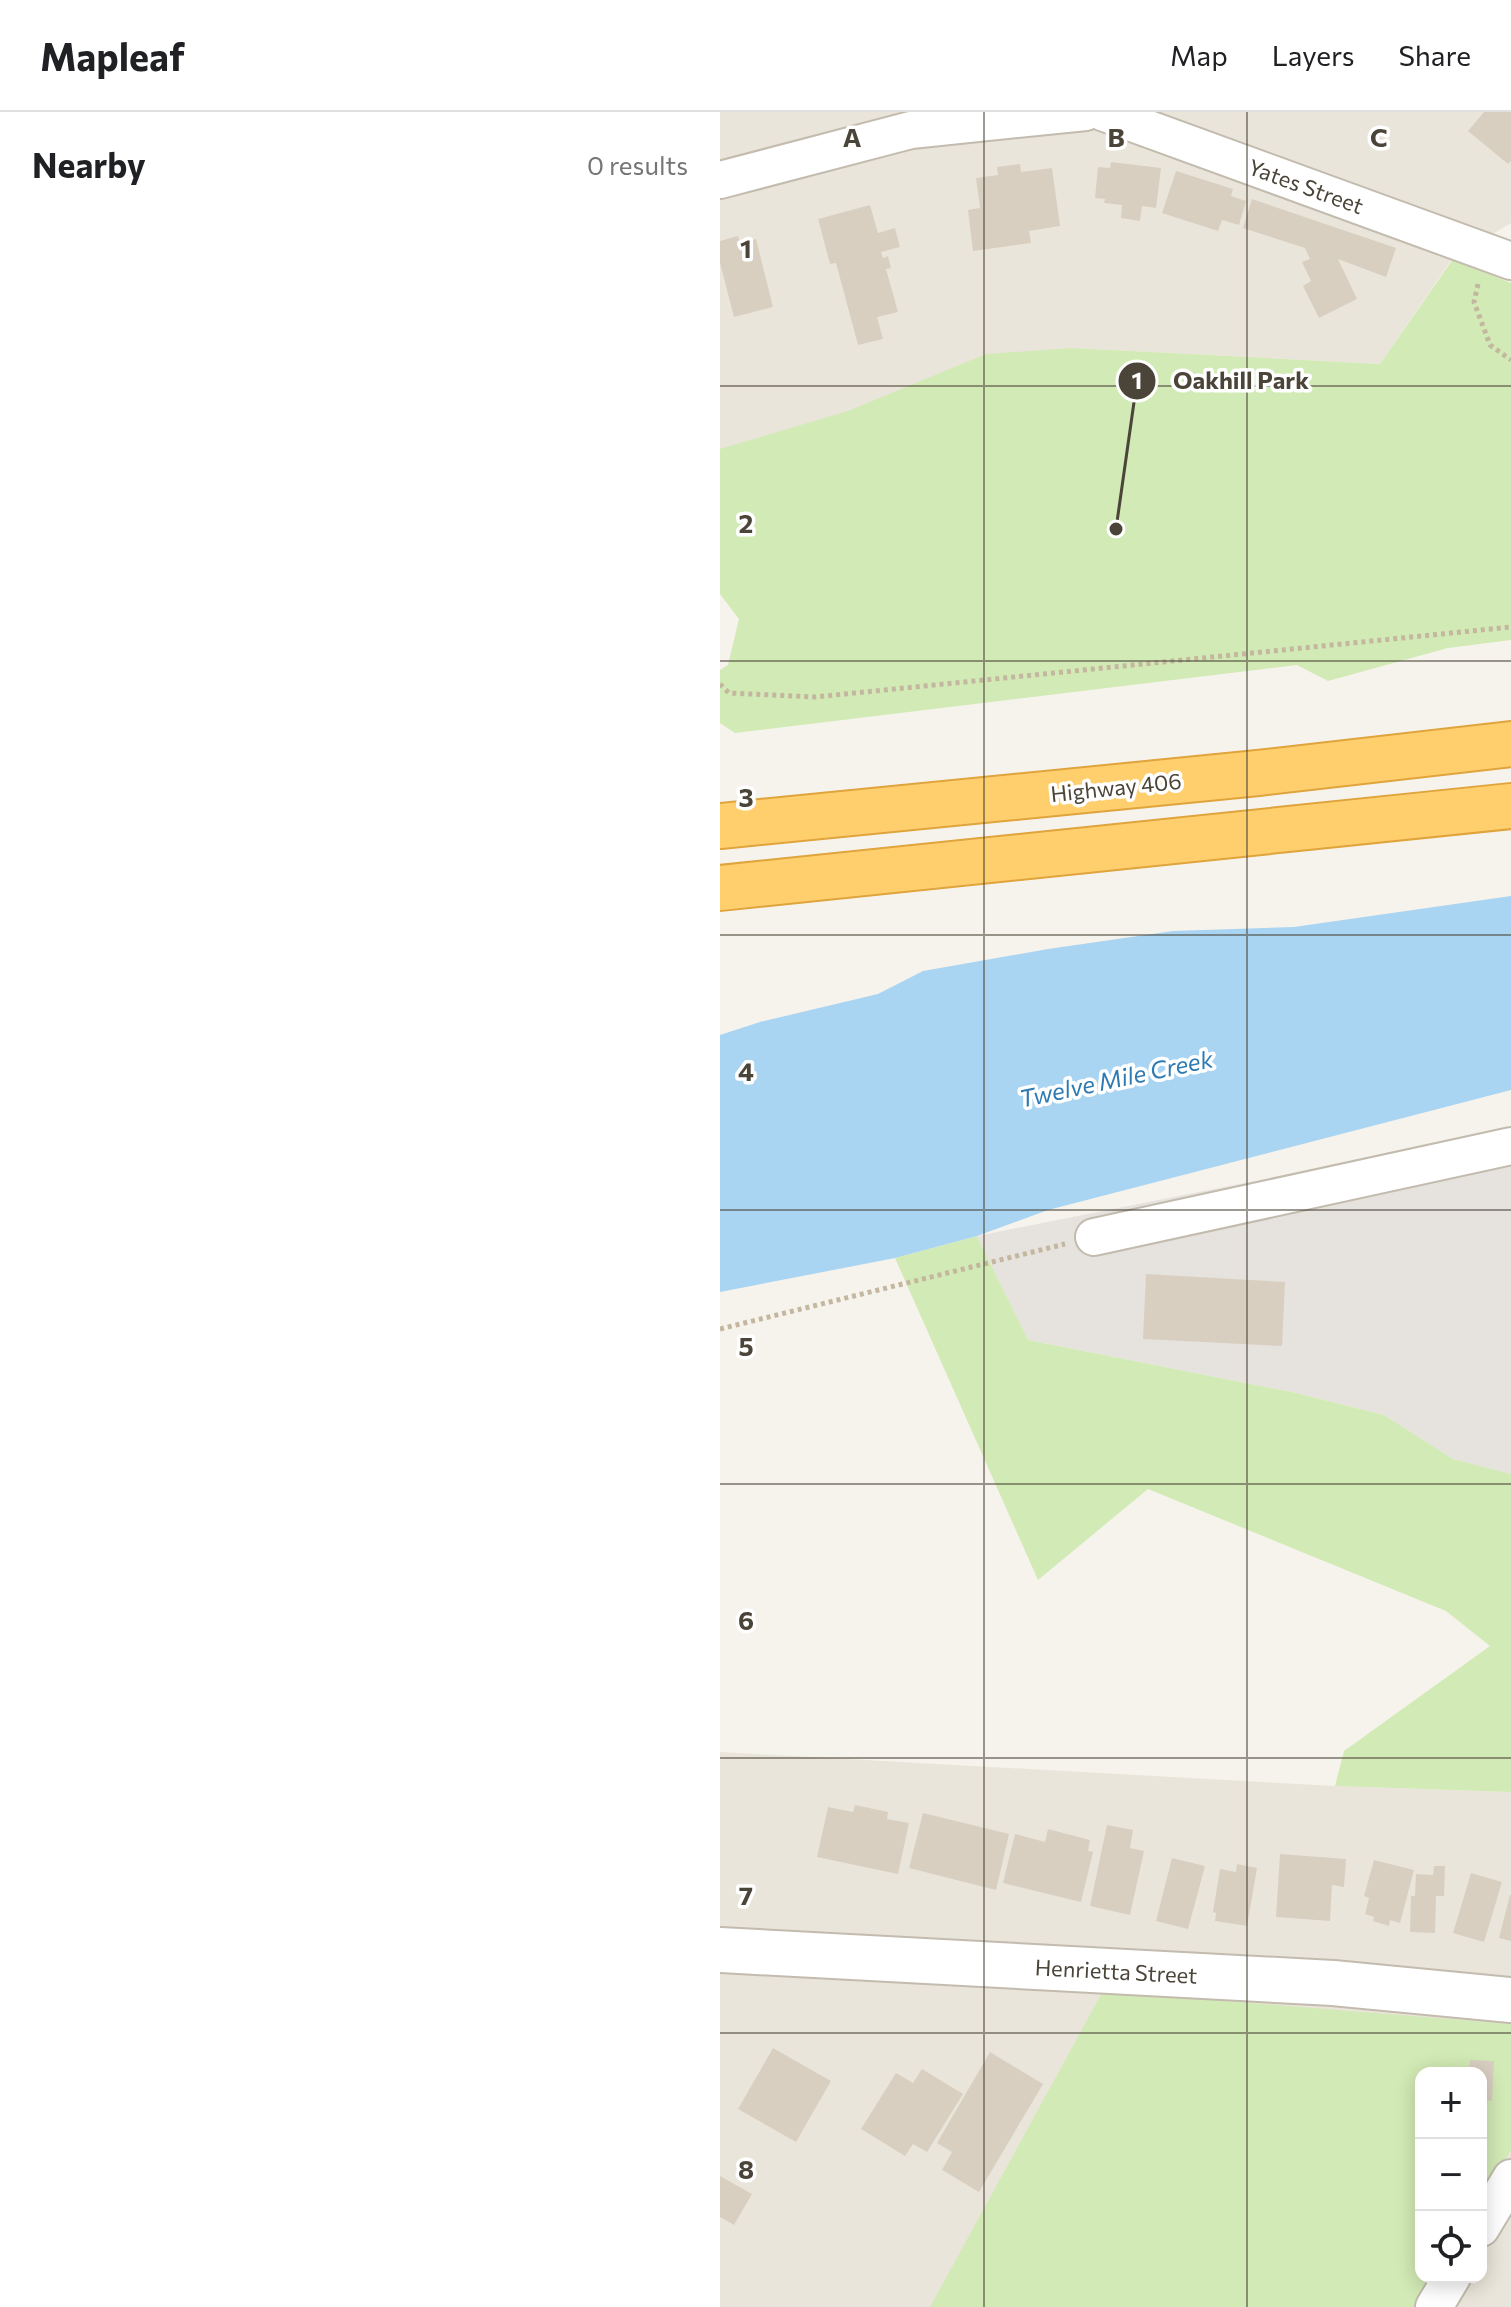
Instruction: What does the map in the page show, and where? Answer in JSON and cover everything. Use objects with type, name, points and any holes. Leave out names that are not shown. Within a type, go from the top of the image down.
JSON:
[{"type":"highway","name":"Highway 406","points":[[720,826],[1258,773],[1511,744]]},
{"type":"highway","points":[[720,888],[1511,806]]},
{"type":"street","points":[[720,180],[911,130],[1086,112]]},
{"type":"street","name":"Yates Street","points":[[1102,112],[1511,261]]},
{"type":"street","points":[[1094,1237],[1511,1146]]},
{"type":"street","name":"Henrietta Street","points":[[720,1950],[1317,1982],[1511,2000]]},
{"type":"street","points":[[1487,2218],[1511,2178]]},
{"type":"street","points":[[1434,2307],[1448,2283]]},
{"type":"path","points":[[1479,279],[1474,302],[1490,345],[1511,360]]},
{"type":"path","points":[[720,684],[729,693],[815,697],[1511,627]]},
{"type":"path","points":[[720,1329],[1094,1237]]},
{"type":"shaded area","points":[[720,112],[1511,112],[1511,223],[1452,259],[1380,364],[1073,348],[720,465]]},
{"type":"shaded area","points":[[1511,1130],[1511,1474],[1453,1459],[1384,1415],[1296,1393],[1028,1340],[977,1236]]},
{"type":"shaded area","points":[[720,1752],[1335,1786],[1511,1792],[1511,2307],[720,2307]]},
{"type":"green space","points":[[1453,259],[1511,283],[1511,640],[1448,648],[1328,681],[1297,665],[735,733],[720,723],[720,670],[728,665],[739,619],[720,594],[720,449],[848,411],[986,354],[1073,348],[1380,364]]},
{"type":"green space","points":[[977,1236],[1028,1340],[1296,1393],[1384,1415],[1453,1459],[1511,1474],[1511,1792],[1335,1786],[1344,1751],[1490,1646],[1446,1611],[1148,1489],[1038,1580],[895,1258]]},
{"type":"green space","points":[[1103,1991],[1511,2024],[1511,2150],[1487,2190],[1487,2067],[1415,2067],[1415,2283],[1431,2283],[1417,2307],[930,2307]]},
{"type":"water","name":"Twelve Mile Creek","points":[[1511,896],[1511,1090],[1048,1210],[977,1236],[895,1258],[720,1292],[720,1035],[760,1022],[878,994],[923,971],[1048,949],[1173,931],[1294,927]]},
{"type":"building","points":[[1484,112],[1511,112],[1511,161],[1508,164],[1468,131]]},
{"type":"building","points":[[1111,162],[1161,168],[1156,208],[1142,206],[1140,221],[1121,218],[1122,205],[1104,203],[1105,199],[1095,198],[1098,167],[1110,168]]},
{"type":"building","points":[[1020,164],[1021,172],[1052,168],[1060,226],[1029,231],[1031,243],[973,251],[968,210],[980,208],[976,178],[998,175],[997,167]]},
{"type":"building","points":[[1176,171],[1233,189],[1231,196],[1246,201],[1239,225],[1222,220],[1218,231],[1162,213]]},
{"type":"building","points":[[1252,199],[1396,248],[1386,277],[1338,259],[1357,299],[1319,318],[1303,286],[1311,281],[1302,262],[1310,259],[1305,248],[1243,228]]},
{"type":"building","points":[[870,205],[878,233],[895,228],[900,247],[881,252],[883,258],[888,256],[891,268],[886,269],[898,312],[877,317],[883,339],[858,345],[836,263],[830,264],[818,219]]},
{"type":"building","points":[[738,236],[740,243],[756,239],[773,307],[734,317],[720,263],[720,241]]},
{"type":"building","points":[[1146,1274],[1285,1282],[1282,1346],[1143,1339]]},
{"type":"building","points":[[855,1805],[888,1812],[887,1819],[909,1823],[898,1874],[817,1857],[828,1807],[853,1812]]},
{"type":"building","points":[[923,1813],[1009,1834],[996,1890],[909,1868]]},
{"type":"building","points":[[1107,1825],[1133,1830],[1130,1848],[1144,1851],[1130,1915],[1090,1906]]},
{"type":"building","points":[[1048,1829],[1090,1840],[1088,1851],[1093,1852],[1081,1902],[1003,1883],[1015,1834],[1045,1842]]},
{"type":"building","points":[[1280,1854],[1346,1859],[1344,1887],[1332,1885],[1330,1921],[1276,1917]]},
{"type":"building","points":[[1172,1858],[1205,1866],[1188,1929],[1156,1921]]},
{"type":"building","points":[[1374,1860],[1414,1870],[1400,1923],[1390,1920],[1389,1926],[1373,1921],[1374,1917],[1365,1914],[1369,1898],[1364,1896]]},
{"type":"building","points":[[1237,1864],[1257,1868],[1247,1926],[1215,1921],[1216,1913],[1213,1912],[1220,1869],[1236,1872]]},
{"type":"building","points":[[1434,1866],[1445,1866],[1444,1896],[1436,1896],[1435,1933],[1410,1932],[1411,1896],[1415,1896],[1416,1874],[1433,1875]]},
{"type":"building","points":[[1471,1873],[1502,1882],[1484,1942],[1453,1933]]},
{"type":"building","points":[[1511,1895],[1511,1941],[1499,1938]]},
{"type":"building","points":[[773,2048],[831,2081],[796,2142],[738,2109]]},
{"type":"building","points":[[990,2052],[1043,2084],[979,2192],[942,2170],[952,2152],[937,2143]]},
{"type":"building","points":[[1470,2060],[1494,2061],[1492,2101],[1487,2101],[1487,2067],[1469,2067]]},
{"type":"building","points":[[922,2069],[963,2094],[927,2152],[913,2144],[905,2156],[861,2129],[896,2073],[913,2083]]},
{"type":"building","points":[[720,2176],[752,2194],[734,2225],[720,2217]]},
{"type":"place","name":"Oakhill Park","points":[[1116,529]]}]
